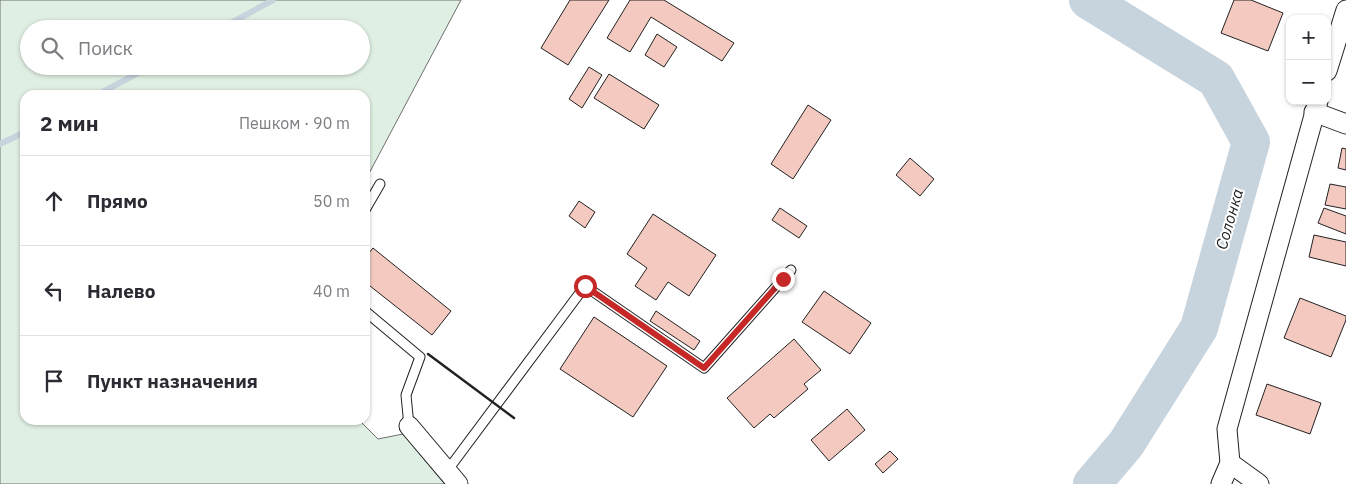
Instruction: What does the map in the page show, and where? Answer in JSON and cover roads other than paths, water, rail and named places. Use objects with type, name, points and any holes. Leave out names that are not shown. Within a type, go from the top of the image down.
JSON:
[{"type":"street","points":[[1330,60],[1346,10]]},
{"type":"street","points":[[1221,484],[1230,463],[1227,429],[1316,107],[1346,124]]},
{"type":"street","points":[[409,426],[452,478]]},
{"type":"street","points":[[1230,463],[1259,484]]},
{"type":"lane","points":[[370,201],[380,184]]},
{"type":"lane","points":[[452,478],[585,286],[704,368],[791,270]]},
{"type":"lane","points":[[370,316],[420,357],[406,395],[409,426]]},
{"type":"waterway","name":"Солонка","points":[[236,20],[273,0]]},
{"type":"waterway","name":"Солонка","points":[[1088,0],[1216,79],[1251,142],[1199,328],[1126,444],[1092,484]]},
{"type":"waterway","name":"Солонка","points":[[106,90],[134,75]]},
{"type":"waterway","name":"Солонка","points":[[0,144],[20,134]]}]
